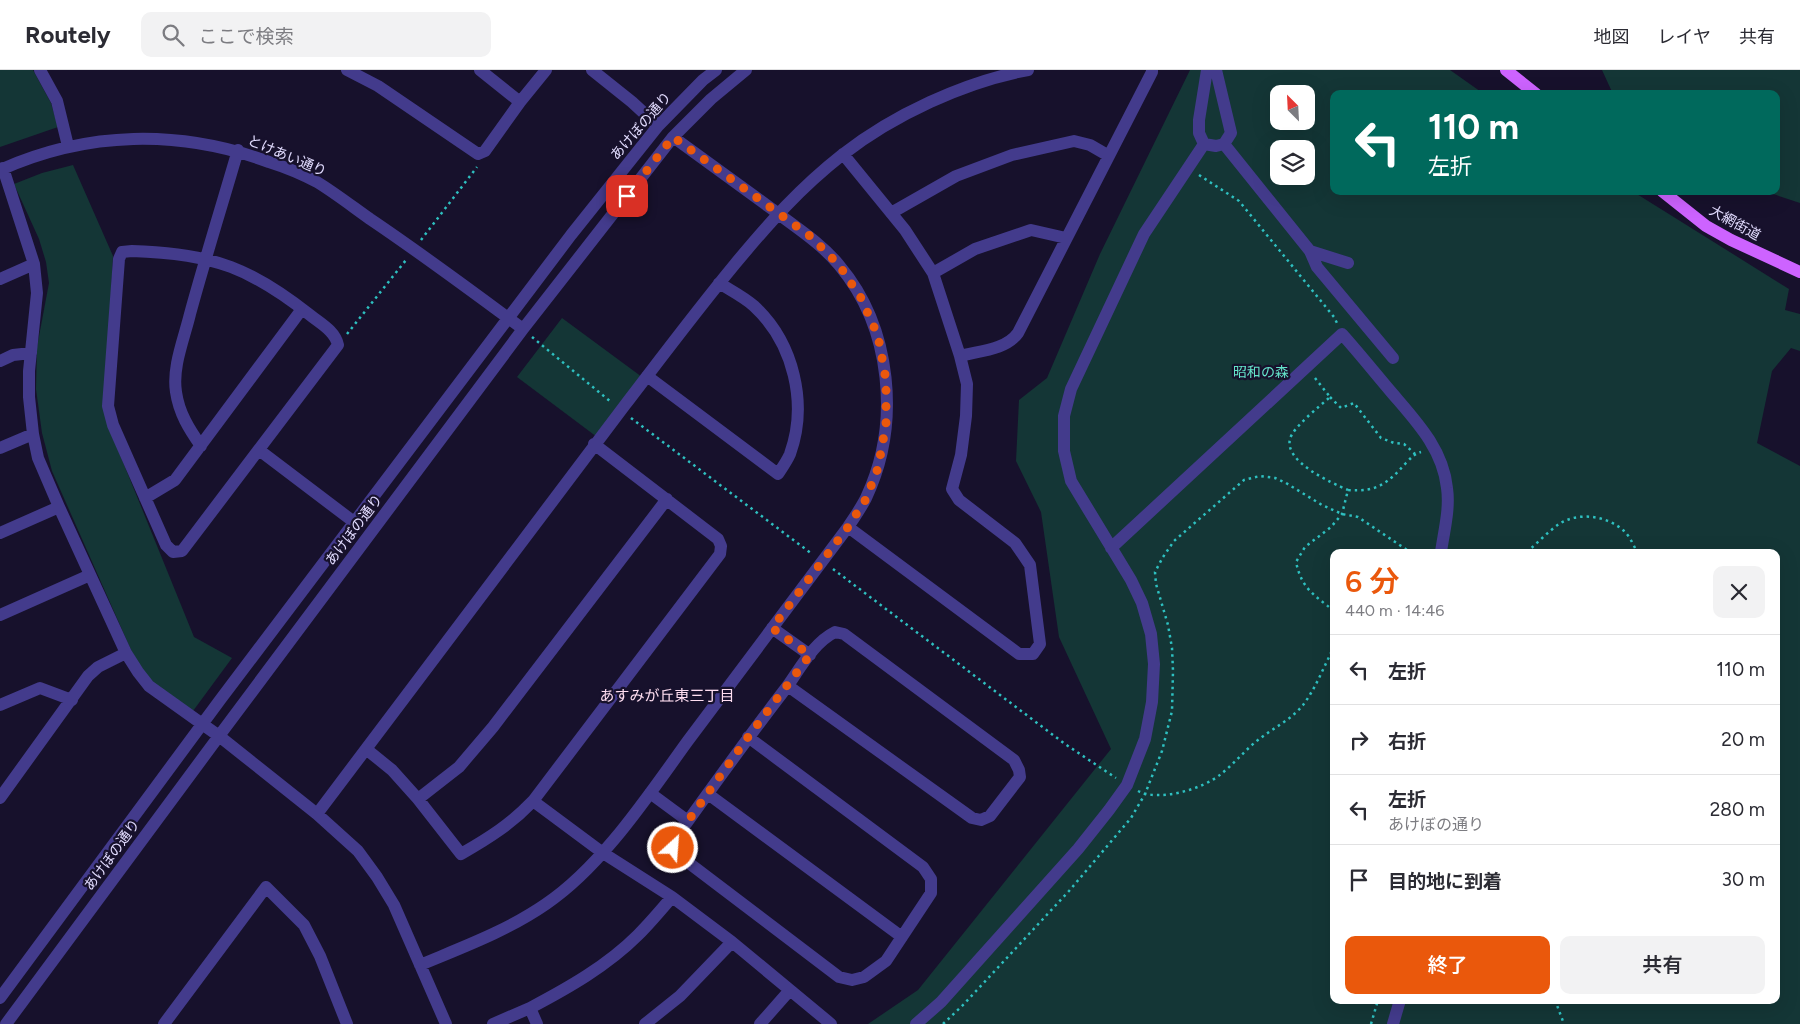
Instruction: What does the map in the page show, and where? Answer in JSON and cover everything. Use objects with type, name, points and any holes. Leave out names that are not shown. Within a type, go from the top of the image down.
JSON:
[{"type":"main road","points":[[1506,70],[1531,90]]},
{"type":"main road","name":"大網街道","points":[[1667,195],[1706,226],[1731,240],[1800,272]]},
{"type":"street","points":[[40,70],[56,101],[68,146]]},
{"type":"street","points":[[347,70],[378,86],[478,154],[485,151],[520,102],[546,70]]},
{"type":"street","points":[[480,70],[520,102]]},
{"type":"street","points":[[592,70],[658,126]]},
{"type":"street","name":"あけぼの通り","points":[[0,998],[202,724],[570,235],[658,126],[703,80],[716,70]]},
{"type":"street","name":"あけぼの通り","points":[[6,1024],[523,329],[673,137],[711,99],[746,70]]},
{"type":"street","points":[[317,814],[594,444],[719,283],[777,213],[808,183],[843,154],[884,127],[924,105],[973,85],[1028,70]]},
{"type":"street","points":[[960,356],[1002,346],[1015,338],[1152,70]]},
{"type":"street","points":[[1204,144],[1199,133],[1199,120],[1207,70]]},
{"type":"street","points":[[1204,144],[1216,146],[1224,144],[1231,133],[1216,70]]},
{"type":"street","points":[[420,965],[510,927],[547,904],[571,884],[603,852],[650,793],[848,527],[866,499],[878,468],[886,424],[886,380],[878,336],[861,298],[839,265],[810,236],[673,137]]},
{"type":"street","name":"とけあい通り","points":[[2,169],[40,154],[68,146],[109,140],[154,139],[198,142],[238,150],[316,182],[415,249],[523,329]]},
{"type":"street","points":[[890,213],[956,176],[1012,155],[1074,141],[1090,145],[1109,156]]},
{"type":"street","points":[[916,1024],[941,1002],[1078,849],[1127,785],[1145,739],[1152,702],[1154,664],[1151,634],[1142,603],[1131,580],[1072,481],[1064,451],[1064,416],[1071,389],[1144,234],[1204,144]]},
{"type":"street","points":[[1224,144],[1310,251],[1317,267],[1394,358]]},
{"type":"street","points":[[202,446],[181,414],[175,391],[177,364],[205,260],[238,150]]},
{"type":"street","points":[[843,154],[905,230],[933,273],[960,356],[967,384],[966,416],[961,455],[952,489],[959,500],[1015,543],[1030,565],[1040,644],[1033,654],[1019,654],[848,527]]},
{"type":"street","points":[[2,169],[34,264],[37,293],[29,397],[38,458],[126,653],[149,686],[219,736],[317,814],[358,851],[394,905],[446,1024]]},
{"type":"street","points":[[933,273],[975,249],[1031,230],[1066,238]]},
{"type":"street","points":[[1310,251],[1348,263]]},
{"type":"street","points":[[122,252],[167,252],[230,266],[261,281],[302,309],[336,336],[338,345],[182,551],[173,552],[166,545],[145,498],[113,425],[108,406],[119,259],[122,252]]},
{"type":"street","points":[[0,279],[34,264]]},
{"type":"street","points":[[647,376],[778,474],[789,456],[799,411],[795,380],[788,354],[773,329],[754,306],[719,283]]},
{"type":"street","points":[[145,498],[175,480],[302,309]]},
{"type":"street","points":[[1111,548],[1342,334],[1423,430],[1435,449],[1443,467],[1448,487],[1448,508],[1441,549]]},
{"type":"street","points":[[0,361],[13,355],[31,352]]},
{"type":"street","points":[[0,448],[33,434]]},
{"type":"street","points":[[366,749],[392,770],[461,854],[492,837],[518,817],[533,802],[720,554],[721,546],[718,539],[594,444]]},
{"type":"street","points":[[258,450],[354,522]]},
{"type":"street","points":[[418,800],[459,767],[494,727],[667,499]]},
{"type":"street","points":[[0,533],[59,508]]},
{"type":"street","points":[[0,615],[90,575]]},
{"type":"street","points":[[772,628],[810,655]]},
{"type":"street","points":[[748,737],[923,867],[931,879],[930,893],[902,938],[886,961],[864,977],[852,980],[839,977],[677,854],[673,848],[673,842],[748,737],[810,655],[826,637],[835,632],[844,634],[1014,760],[1019,770],[1020,777],[990,816],[981,820],[972,818],[788,686]]},
{"type":"street","points":[[0,798],[88,676],[98,667],[126,653]]},
{"type":"street","points":[[0,705],[40,688],[72,700]]},
{"type":"street","points":[[650,793],[688,821]]},
{"type":"street","points":[[708,794],[902,938]]},
{"type":"street","points":[[533,802],[732,942],[832,1024]]},
{"type":"street","points":[[164,1024],[266,887],[304,925],[320,956],[347,1024]]},
{"type":"street","points":[[492,1024],[559,993],[594,971],[637,936],[672,898]]},
{"type":"street","points":[[645,1024],[680,996],[732,942]]},
{"type":"street","points":[[760,1024],[790,990]]},
{"type":"street","points":[[1394,1024],[1399,1004]]},
{"type":"street","points":[[530,1008],[537,1024]]},
{"type":"path","points":[[1188,168],[1238,201],[1334,317],[1342,334]]},
{"type":"path","points":[[1306,367],[1341,408],[1354,403],[1381,438],[1394,443],[1404,444],[1415,454]]},
{"type":"path","points":[[1330,397],[1294,431],[1290,439],[1290,447],[1294,456],[1321,478],[1348,490],[1363,491],[1378,488],[1392,478],[1415,454],[1435,449]]},
{"type":"path","points":[[943,1024],[964,1004],[1075,884],[1131,818],[1148,787],[1162,751],[1172,711],[1172,648],[1168,625],[1156,584],[1155,572],[1174,542],[1244,480],[1260,476],[1275,478],[1322,506],[1342,514],[1358,517],[1406,549]]},
{"type":"path","points":[[1330,607],[1304,587],[1296,562],[1305,547],[1331,526],[1342,514],[1348,490]]},
{"type":"path","points":[[1531,549],[1561,523],[1574,518],[1588,516],[1606,520],[1625,532],[1635,549]]},
{"type":"path","points":[[1371,1024],[1377,1004]]},
{"type":"path","points":[[1556,1004],[1564,1024]]},
{"type":"green space","points":[[0,70],[33,70],[51,103],[58,127],[0,147]]},
{"type":"green space","name":"昭和の森","points":[[1190,70],[1450,70],[1478,90],[1330,90],[1330,195],[1638,195],[1789,289],[1785,310],[1800,314],[1800,351],[1791,348],[1772,371],[1757,443],[1800,466],[1800,1024],[868,1024],[918,990],[1111,749],[1059,637],[1041,512],[1016,461],[1019,400],[1047,378],[1100,254]]},
{"type":"green space","points":[[1602,70],[1800,70],[1800,203],[1776,195],[1780,195],[1780,90],[1611,90]]},
{"type":"green space","points":[[73,165],[113,256],[105,403],[112,435],[194,637],[232,658],[193,711],[158,687],[143,671],[131,650],[52,471],[42,433],[36,389],[37,347],[49,283],[46,262],[39,239],[14,184],[42,173]]},
{"type":"green space","points":[[562,318],[642,377],[597,437],[517,377]]},
{"type":"district","name":"あすみが丘東三丁目","points":[[667,696]]},
{"type":"route","points":[[627,196],[673,137],[810,236],[839,265],[861,298],[878,336],[886,380],[886,424],[878,468],[866,499],[848,527],[772,628],[810,655],[748,737],[673,842],[673,848]]}]
